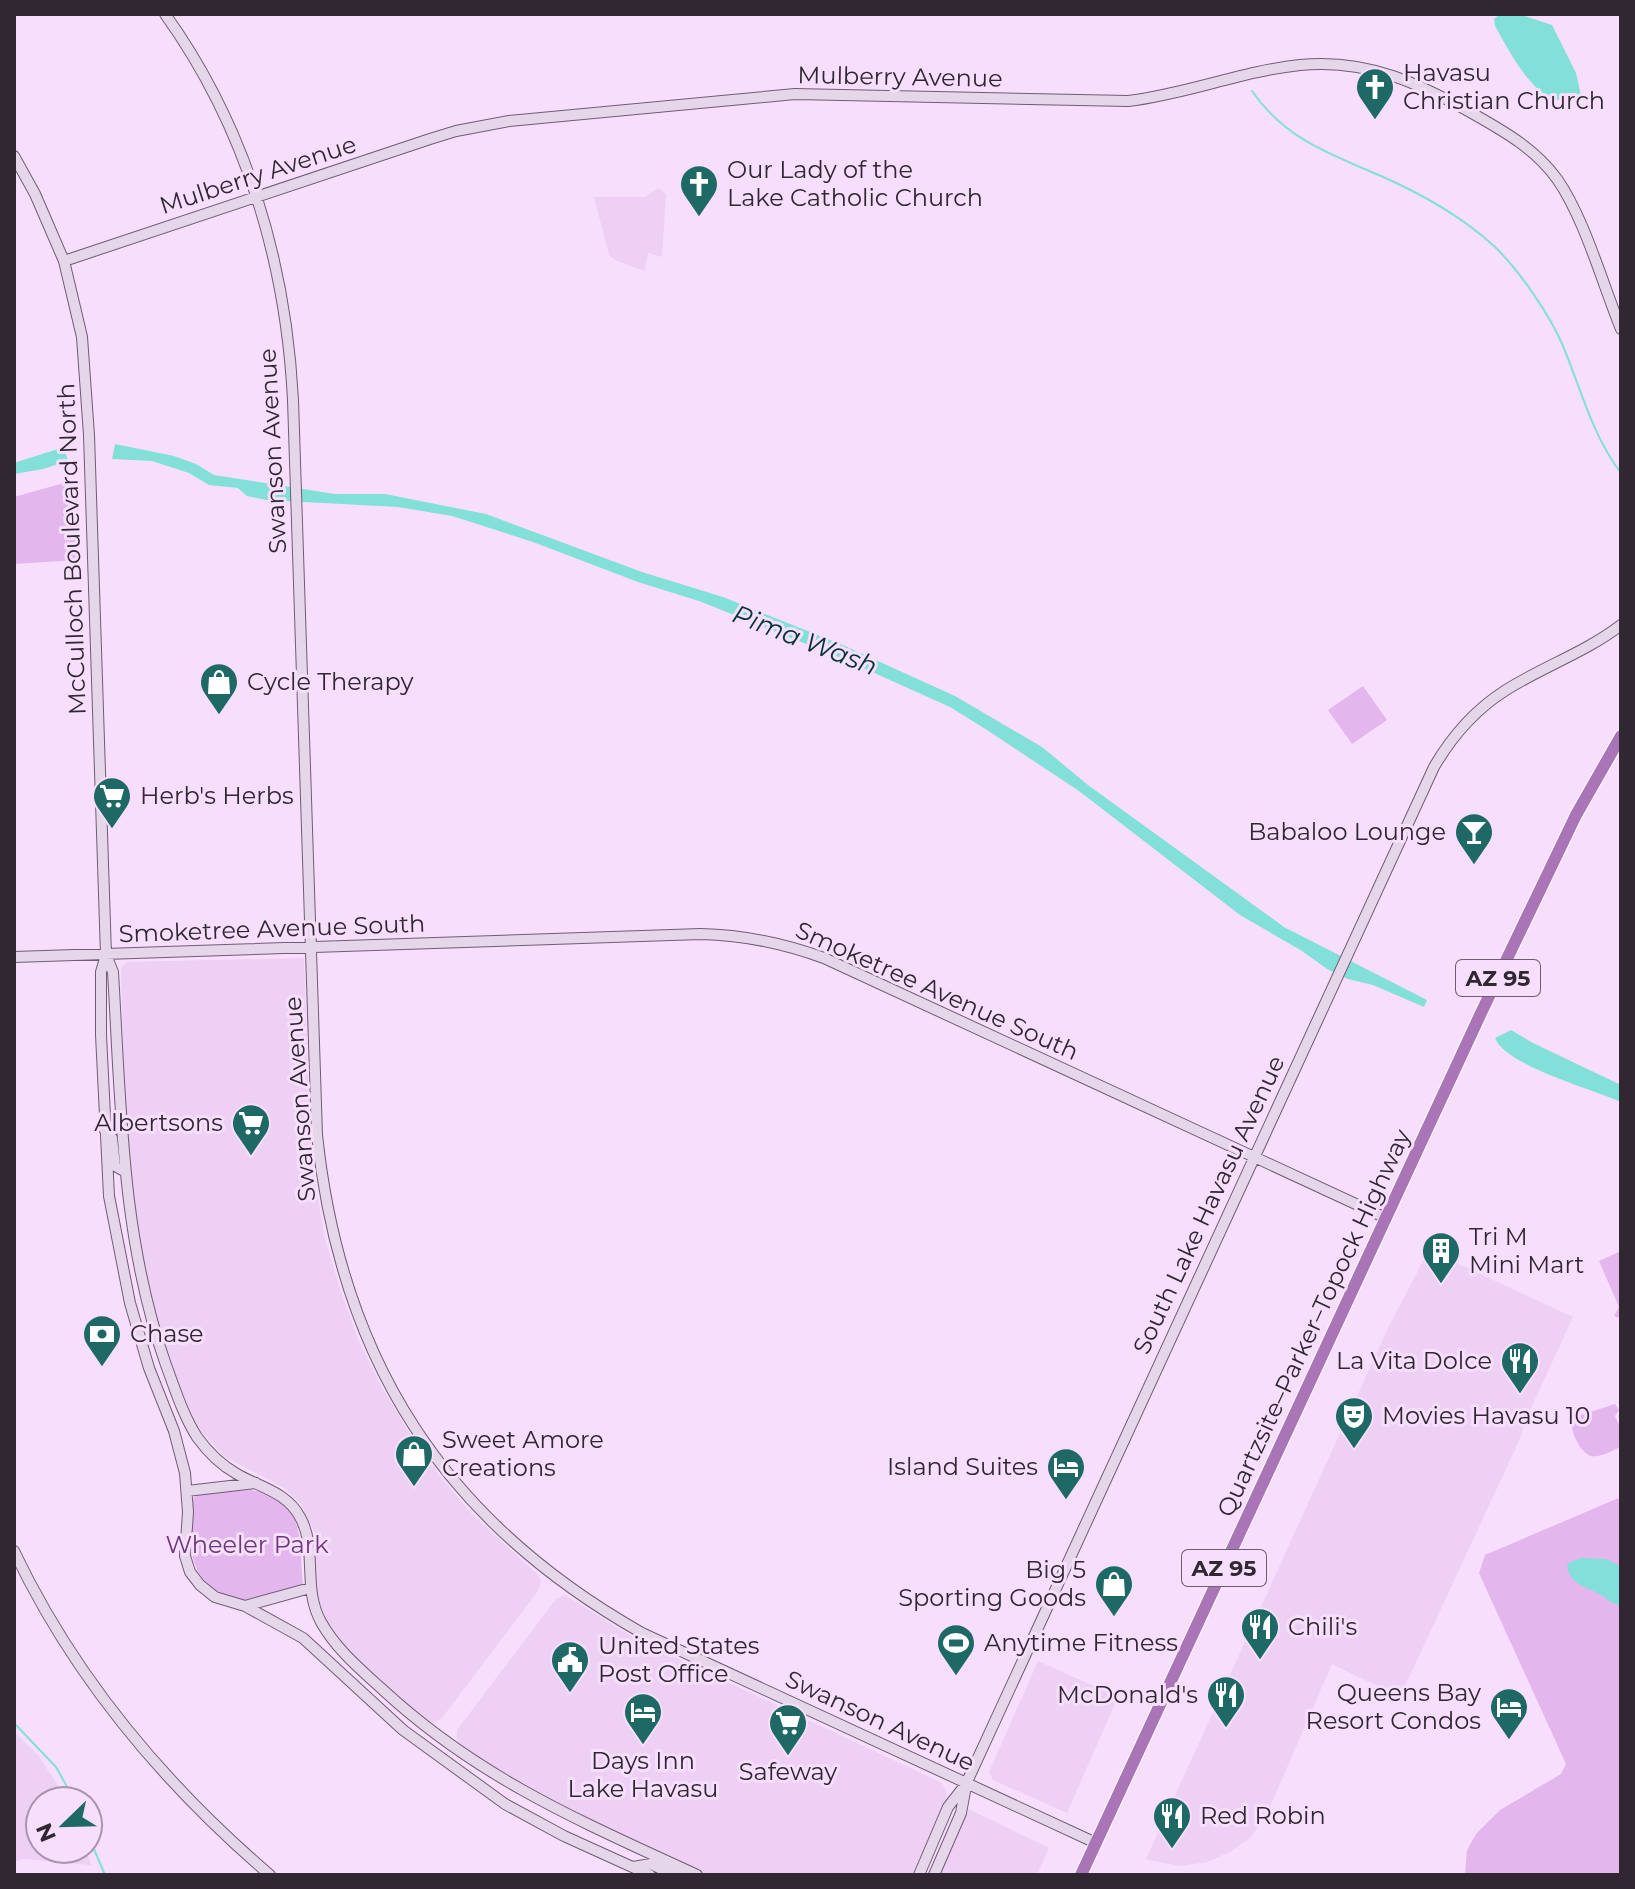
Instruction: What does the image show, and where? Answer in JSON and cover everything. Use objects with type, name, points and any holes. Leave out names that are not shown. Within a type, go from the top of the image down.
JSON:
[{"type":"highway","name":"Quartzsite–Parker–Topock Highway","points":[[1081,1875],[1567,833],[1621,736]]},
{"type":"street","name":"Swanson Avenue","points":[[165,14],[220,107],[256,196],[274,255],[287,327],[291,363],[317,1135],[335,1246],[361,1326],[387,1383],[444,1469],[478,1509],[557,1580],[597,1608],[642,1633],[1096,1843]]},
{"type":"street","name":"Mulberry Avenue","points":[[64,261],[456,131],[509,121],[795,94],[1128,101],[1285,67],[1340,64],[1394,75],[1428,89],[1505,132],[1538,158],[1557,179],[1571,204],[1621,329]]},
{"type":"street","name":"McCulloch Boulevard North","points":[[14,156],[35,194],[64,261],[82,337],[86,373],[106,955]]},
{"type":"street","name":"South Lake Havasu Avenue","points":[[919,1875],[948,1807],[966,1784],[1427,781],[1453,738],[1477,712],[1504,691],[1597,642],[1621,625]]},
{"type":"street","name":"Smoketree Avenue South","points":[[14,957],[701,934],[751,937],[824,958],[1386,1218]]},
{"type":"street","points":[[106,955],[101,972],[104,1129],[114,1229],[130,1303],[149,1368],[174,1431],[187,1491],[185,1547],[190,1572],[215,1597],[245,1606],[303,1638],[403,1730],[505,1804],[564,1836],[650,1875]]},
{"type":"street","points":[[106,955],[113,972],[124,1171],[145,1299],[181,1405],[197,1436],[210,1453],[235,1473],[279,1494],[301,1518],[306,1533],[310,1588],[322,1623],[346,1655],[439,1738],[490,1774],[555,1810],[697,1875]]},
{"type":"street","points":[[104,1129],[112,1138],[115,1166],[124,1171]]},
{"type":"street","points":[[187,1491],[256,1483]]},
{"type":"street","points":[[14,1551],[69,1649],[129,1731],[197,1807],[270,1875]]},
{"type":"street","points":[[245,1606],[310,1588]]},
{"type":"street","points":[[934,1875],[961,1813],[966,1784]]},
{"type":"street","points":[[632,1867],[651,1864],[672,1874],[683,1869]]},
{"type":"shaded area","points":[[659,188],[666,194],[662,257],[648,253],[645,271],[615,260],[609,255],[594,197],[645,197]]},
{"type":"shaded area","points":[[304,958],[310,1135],[316,1187],[325,1239],[358,1339],[381,1386],[438,1474],[472,1514],[541,1581],[538,1591],[442,1718],[434,1722],[424,1719],[368,1670],[326,1621],[317,1600],[314,1531],[301,1504],[284,1488],[225,1457],[200,1430],[177,1381],[160,1333],[140,1252],[125,1121],[121,967],[128,962]]},
{"type":"shaded area","points":[[1429,1250],[1573,1317],[1518,1443],[1398,1696],[1332,1664],[1266,1816],[1251,1837],[1230,1852],[1207,1862],[1181,1866],[1148,1860],[1389,1326]]},
{"type":"shaded area","points":[[565,1595],[634,1638],[942,1783],[948,1796],[912,1875],[706,1875],[571,1812],[461,1746],[457,1730],[556,1599]]},
{"type":"shaded area","points":[[1038,1661],[1118,1697],[1067,1813],[993,1780],[989,1772]]},
{"type":"shaded area","points":[[14,1732],[38,1755],[58,1785],[24,1785],[24,1859],[14,1862]]},
{"type":"shaded area","points":[[969,1809],[1049,1848],[1037,1875],[939,1875]]},
{"type":"green space","points":[[78,479],[78,560],[14,564],[14,497]]},
{"type":"green space","points":[[1363,686],[1387,720],[1352,744],[1328,710]]},
{"type":"green space","points":[[1621,1251],[1621,1319],[1614,1316],[1619,1307],[1599,1261]]},
{"type":"green space","points":[[1615,1404],[1619,1410],[1615,1416],[1621,1429],[1621,1446],[1602,1455],[1587,1454],[1576,1439],[1572,1418]]},
{"type":"green space","name":"Wheeler Park","points":[[251,1490],[269,1495],[291,1513],[299,1538],[302,1588],[243,1600],[224,1596],[208,1585],[197,1570],[191,1552],[193,1499],[199,1493]]},
{"type":"green space","points":[[1621,1497],[1621,1875],[1465,1875],[1467,1850],[1476,1834],[1500,1810],[1561,1774],[1566,1764],[1479,1573],[1485,1555]]},
{"type":"water","points":[[1500,14],[1519,14],[1552,25],[1576,73],[1581,95],[1567,100],[1553,98],[1529,80],[1495,26],[1494,19]]},
{"type":"water","name":"Pima Wash","points":[[115,444],[174,456],[214,475],[335,494],[385,494],[486,514],[642,572],[723,597],[845,646],[955,696],[1042,747],[1088,785],[1284,927],[1427,1000],[1424,1007],[1327,969],[1240,915],[1079,791],[987,730],[950,707],[841,658],[699,601],[452,516],[398,507],[266,500],[247,496],[238,488],[209,485],[189,473],[152,461],[112,459]]},
{"type":"water","points":[[64,447],[68,461],[14,474],[14,463]]},
{"type":"water","points":[[1511,1030],[1621,1085],[1621,1102],[1551,1076],[1515,1058],[1495,1038]]},
{"type":"water","points":[[1580,1558],[1606,1559],[1621,1566],[1621,1606],[1574,1580],[1567,1564]]},
{"type":"waterway","points":[[1252,91],[1265,108],[1294,133],[1326,152],[1440,206],[1504,256],[1550,321],[1602,443],[1621,473]]},
{"type":"waterway","points":[[14,1723],[56,1767],[66,1785]]},
{"type":"waterway","points":[[101,1865],[105,1875]]},
{"type":"place","name":"Havasu Christian Church","points":[[1375,121]]},
{"type":"place","name":"Our Lady of the Lake Catholic Church","points":[[699,218]]},
{"type":"place","name":"Cycle Therapy","points":[[219,716]]},
{"type":"place","name":"Herb's Herbs","points":[[112,830]]},
{"type":"place","name":"Babaloo Lounge","points":[[1474,866]]},
{"type":"place","name":"Albertsons","points":[[251,1157]]},
{"type":"place","name":"Tri M Mini Mart","points":[[1441,1285]]},
{"type":"place","name":"Chase","points":[[102,1368]]},
{"type":"place","name":"La Vita Dolce","points":[[1520,1395]]},
{"type":"place","name":"Movies Havasu 10","points":[[1354,1450]]},
{"type":"place","name":"Sweet Amore Creations","points":[[414,1488]]},
{"type":"place","name":"Island Suites","points":[[1066,1501]]},
{"type":"place","name":"Big 5 Sporting Goods","points":[[1114,1618]]},
{"type":"place","name":"Chili's","points":[[1260,1661]]},
{"type":"place","name":"Anytime Fitness","points":[[956,1677]]},
{"type":"place","name":"United States Post Office","points":[[570,1694]]},
{"type":"place","name":"McDonald's","points":[[1226,1729]]},
{"type":"place","name":"Queens Bay Resort Condos","points":[[1509,1741]]},
{"type":"place","name":"Days Inn Lake Havasu","points":[[643,1746]]},
{"type":"place","name":"Safeway","points":[[788,1757]]},
{"type":"place","name":"Red Robin","points":[[1172,1850]]}]
